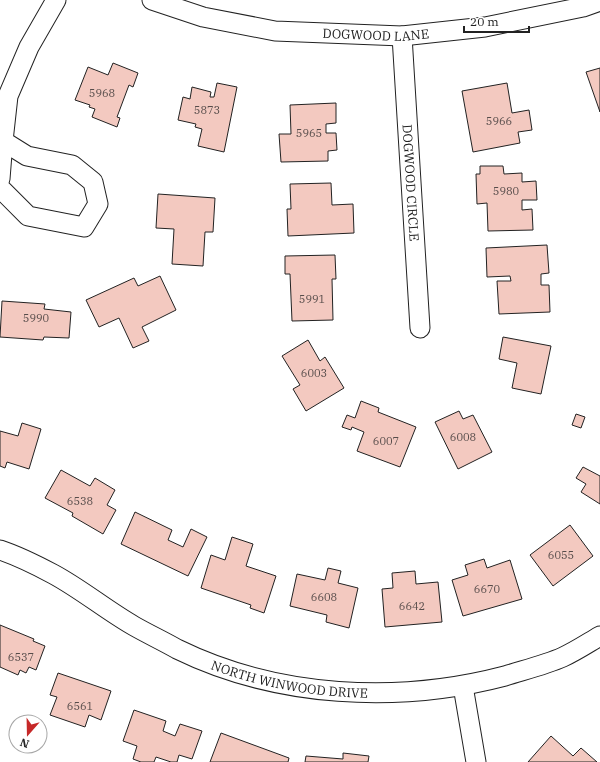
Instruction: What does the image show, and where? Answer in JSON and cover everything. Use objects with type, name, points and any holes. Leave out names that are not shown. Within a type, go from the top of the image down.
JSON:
[{"type":"street","points":[[0,179],[8,96],[29,47],[56,0]]},
{"type":"street","name":"DOGWOOD LANE","points":[[152,0],[203,16],[274,31],[402,36],[485,27],[583,7],[600,1]]},
{"type":"street","name":"DOGWOOD CIRCLE","points":[[402,36],[420,328]]},
{"type":"street","points":[[0,188],[28,216],[84,227],[98,204],[93,182],[72,165],[27,156],[3,140]]},
{"type":"street","name":"NORTH WINWOOD DRIVE","points":[[0,550],[54,574],[140,629],[179,649],[227,668],[277,682],[327,690],[379,693],[432,690],[463,686],[526,670],[563,657],[600,636]]},
{"type":"street","points":[[463,686],[476,762]]},
{"type":"building","points":[[113,63],[138,73],[133,87],[129,85],[117,117],[120,118],[117,127],[92,117],[95,109],[89,107],[90,105],[75,100],[88,67],[108,75]]},
{"type":"building","points":[[600,68],[600,112],[586,72]]},
{"type":"building","points":[[217,83],[237,87],[224,152],[198,146],[202,129],[195,127],[196,124],[178,120],[183,97],[190,99],[192,87],[211,92],[210,97],[214,97]]},
{"type":"building","points":[[507,83],[512,113],[529,110],[532,130],[518,132],[520,143],[473,152],[462,91]]},
{"type":"building","points":[[336,103],[336,123],[326,124],[326,133],[336,133],[337,150],[328,151],[328,161],[281,162],[279,134],[291,134],[290,105]]},
{"type":"building","points":[[480,166],[503,166],[504,174],[522,173],[522,182],[536,181],[537,200],[522,200],[522,210],[532,209],[533,230],[488,231],[487,203],[477,204],[476,174],[480,174]]},
{"type":"building","points":[[331,183],[332,205],[353,204],[354,233],[288,236],[287,209],[291,209],[290,184]]},
{"type":"building","points":[[158,194],[215,198],[213,232],[205,232],[203,266],[172,264],[174,229],[156,228]]},
{"type":"building","points":[[547,245],[549,273],[541,274],[541,285],[549,285],[550,312],[499,314],[497,281],[511,281],[510,276],[487,277],[486,248]]},
{"type":"building","points":[[335,255],[336,279],[332,279],[333,320],[292,321],[290,274],[285,274],[285,256]]},
{"type":"building","points":[[160,276],[176,310],[142,327],[149,341],[133,348],[119,318],[99,327],[86,300],[134,278],[138,286]]},
{"type":"building","points":[[2,301],[45,304],[44,309],[71,312],[69,338],[44,337],[43,340],[0,337]]},
{"type":"building","points":[[503,337],[551,346],[541,394],[512,388],[517,363],[499,359]]},
{"type":"building","points":[[308,340],[320,361],[325,357],[344,388],[306,411],[293,389],[300,385],[282,356]]},
{"type":"building","points":[[361,401],[379,408],[378,412],[416,427],[400,467],[357,451],[364,432],[352,427],[351,430],[342,427],[347,415],[355,418]]},
{"type":"building","points":[[459,411],[463,419],[473,415],[492,452],[458,469],[435,422]]},
{"type":"building","points":[[576,414],[585,417],[581,428],[572,425]]},
{"type":"building","points":[[22,423],[41,429],[29,469],[7,462],[5,468],[0,466],[0,431],[18,436]]},
{"type":"building","points":[[583,467],[600,476],[600,504],[581,492],[586,484],[576,478]]},
{"type":"building","points":[[61,470],[90,486],[95,478],[115,490],[107,505],[116,510],[103,534],[72,516],[73,513],[45,498]]},
{"type":"building","points":[[135,512],[172,530],[168,540],[183,547],[191,529],[207,537],[188,576],[121,544]]},
{"type":"building","points":[[570,525],[593,556],[553,586],[530,555]]},
{"type":"building","points":[[232,537],[253,544],[246,566],[276,576],[264,613],[250,608],[251,605],[201,588],[211,555],[225,560]]},
{"type":"building","points":[[484,559],[487,568],[510,560],[522,599],[463,616],[452,580],[468,575],[465,565]]},
{"type":"building","points":[[328,568],[341,571],[338,583],[358,588],[349,628],[326,622],[327,615],[290,606],[297,574],[325,580]]},
{"type":"building","points":[[415,571],[416,584],[438,582],[442,622],[385,627],[382,589],[393,588],[392,573]]},
{"type":"building","points":[[0,625],[34,639],[33,641],[45,646],[36,670],[29,667],[26,673],[20,670],[18,675],[0,667]]},
{"type":"building","points":[[58,673],[111,691],[101,720],[89,715],[85,727],[50,715],[57,697],[50,695]]},
{"type":"building","points":[[134,710],[166,721],[163,731],[175,736],[180,724],[202,731],[192,759],[179,755],[177,762],[171,762],[156,757],[154,762],[141,762],[133,759],[137,746],[123,741]]},
{"type":"building","points":[[221,733],[289,758],[288,762],[210,762]]},
{"type":"building","points":[[551,736],[573,756],[581,748],[597,762],[528,762]]},
{"type":"building","points":[[343,753],[369,756],[368,762],[305,762],[306,756],[343,759]]}]
